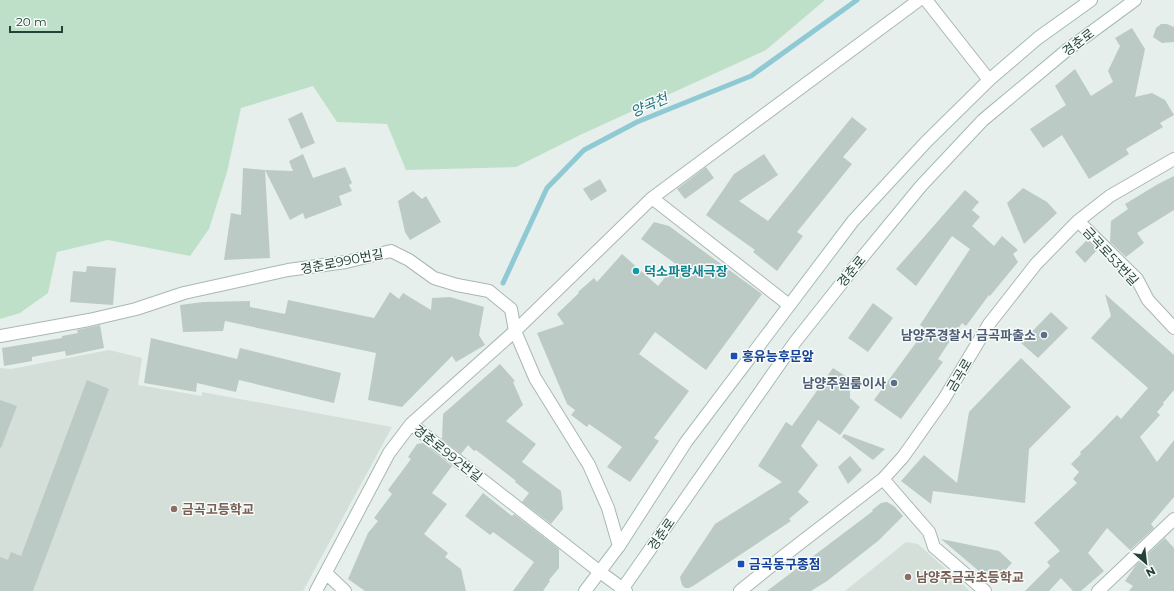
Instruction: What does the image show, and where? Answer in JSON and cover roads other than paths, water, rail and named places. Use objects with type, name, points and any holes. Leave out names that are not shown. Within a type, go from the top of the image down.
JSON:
[{"type":"street","points":[[411,424],[515,331],[652,198],[919,0]]},
{"type":"street","points":[[926,0],[989,80]]},
{"type":"street","name":"경춘로","points":[[585,591],[619,546],[686,442],[853,221],[926,142],[989,80],[1038,38],[1091,0]]},
{"type":"street","name":"경춘로","points":[[623,590],[795,342],[921,186],[984,120],[1067,50],[1135,0]]},
{"type":"street","name":"금곡로","points":[[740,591],[883,479],[903,457],[944,399],[990,324],[1036,264],[1078,221],[1110,196],[1174,159]]},
{"type":"street","points":[[652,198],[789,305]]},
{"type":"street","name":"금곡로53번길","points":[[1078,221],[1137,279],[1148,300],[1174,328]]},
{"type":"street","name":"경춘로990번길","points":[[0,336],[89,320],[136,309],[184,293],[288,270],[346,262],[391,251],[408,260],[434,278],[457,285],[489,291],[511,309],[515,331],[535,378],[592,472],[608,508],[619,546]]},
{"type":"street","name":"경춘로992번길","points":[[316,591],[389,453],[411,424],[623,590]]},
{"type":"street","points":[[883,479],[929,532],[934,547],[985,591]]},
{"type":"street","points":[[1098,591],[1174,519]]},
{"type":"street","points":[[326,573],[345,591]]},
{"type":"waterway","name":"양곡천","points":[[503,283],[547,188],[584,150],[637,122],[751,76],[857,0]]},
{"type":"place","name":"덕소파랑새극장","points":[[636,271]]},
{"type":"place","name":"남양주경찰서 금곡파출소","points":[[1044,335]]},
{"type":"place","name":"홍유능후문앞","points":[[734,356]]},
{"type":"place","name":"남양주원룸이사","points":[[894,383]]},
{"type":"place","name":"금곡고등학교","points":[[174,509]]},
{"type":"place","name":"금곡동구종점","points":[[741,564]]},
{"type":"place","name":"남양주금곡초등학교","points":[[908,577]]}]
